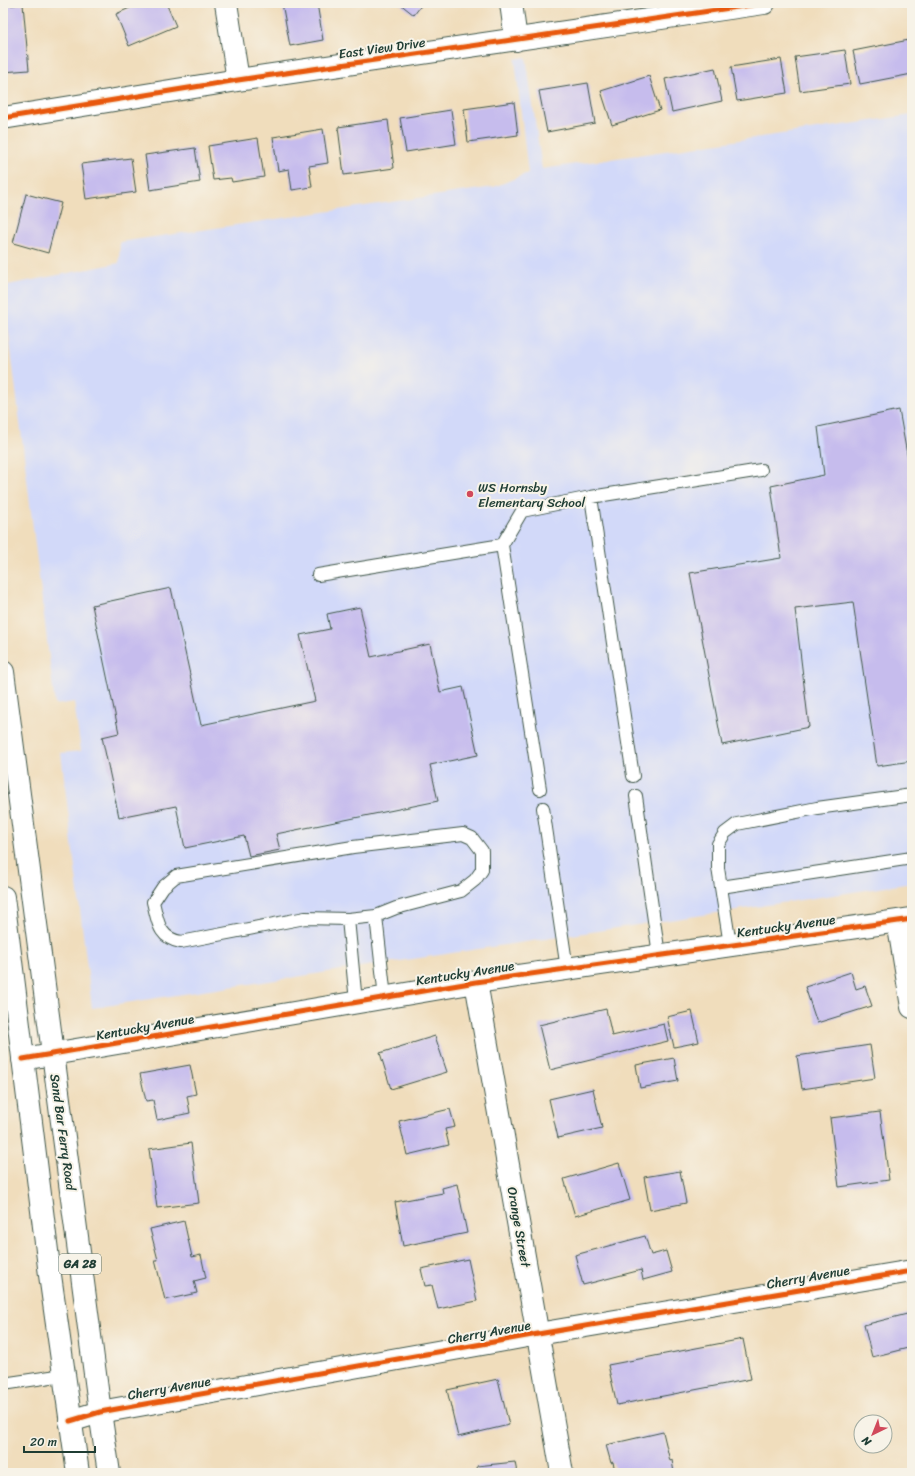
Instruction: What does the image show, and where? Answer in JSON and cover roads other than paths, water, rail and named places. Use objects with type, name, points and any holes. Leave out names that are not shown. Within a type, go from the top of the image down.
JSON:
[{"type":"street","points":[[226,3],[238,80]]},
{"type":"street","points":[[511,3],[516,40]]},
{"type":"street","name":"East View Drive","points":[[3,118],[238,80],[764,3]]},
{"type":"street","name":"Sand Bar Ferry Road","points":[[3,672],[52,1054],[109,1473]]},
{"type":"street","name":"GA 28","points":[[3,897],[48,1259],[78,1473]]},
{"type":"street","points":[[905,920],[912,1007]]},
{"type":"street","name":"Kentucky Avenue","points":[[23,1059],[476,982],[905,920]]},
{"type":"street","name":"Orange Street","points":[[476,982],[562,1473]]},
{"type":"street","name":"Cherry Avenue","points":[[70,1421],[100,1412],[538,1334],[912,1271]]},
{"type":"lane","points":[[540,789],[502,545],[522,510],[592,497],[761,470]]},
{"type":"lane","points":[[592,497],[633,776]]},
{"type":"lane","points":[[318,575],[502,545]]},
{"type":"lane","points":[[730,945],[718,868],[718,844],[725,833],[737,824],[817,808],[912,795]]},
{"type":"lane","points":[[636,796],[659,956]]},
{"type":"lane","points":[[543,808],[568,969]]},
{"type":"lane","points":[[463,834],[472,838],[482,851],[482,870],[475,880],[461,891],[396,908],[376,916],[348,919],[305,918],[181,942],[172,940],[160,928],[153,902],[163,887],[176,876],[353,847],[463,834]]},
{"type":"lane","points":[[721,887],[912,858]]},
{"type":"lane","points":[[376,916],[385,998]]},
{"type":"lane","points":[[348,919],[356,1002]]},
{"type":"lane","points":[[3,1384],[64,1375]]},
{"type":"place","name":"WS Hornsby Elementary School","points":[[470,494]]}]
